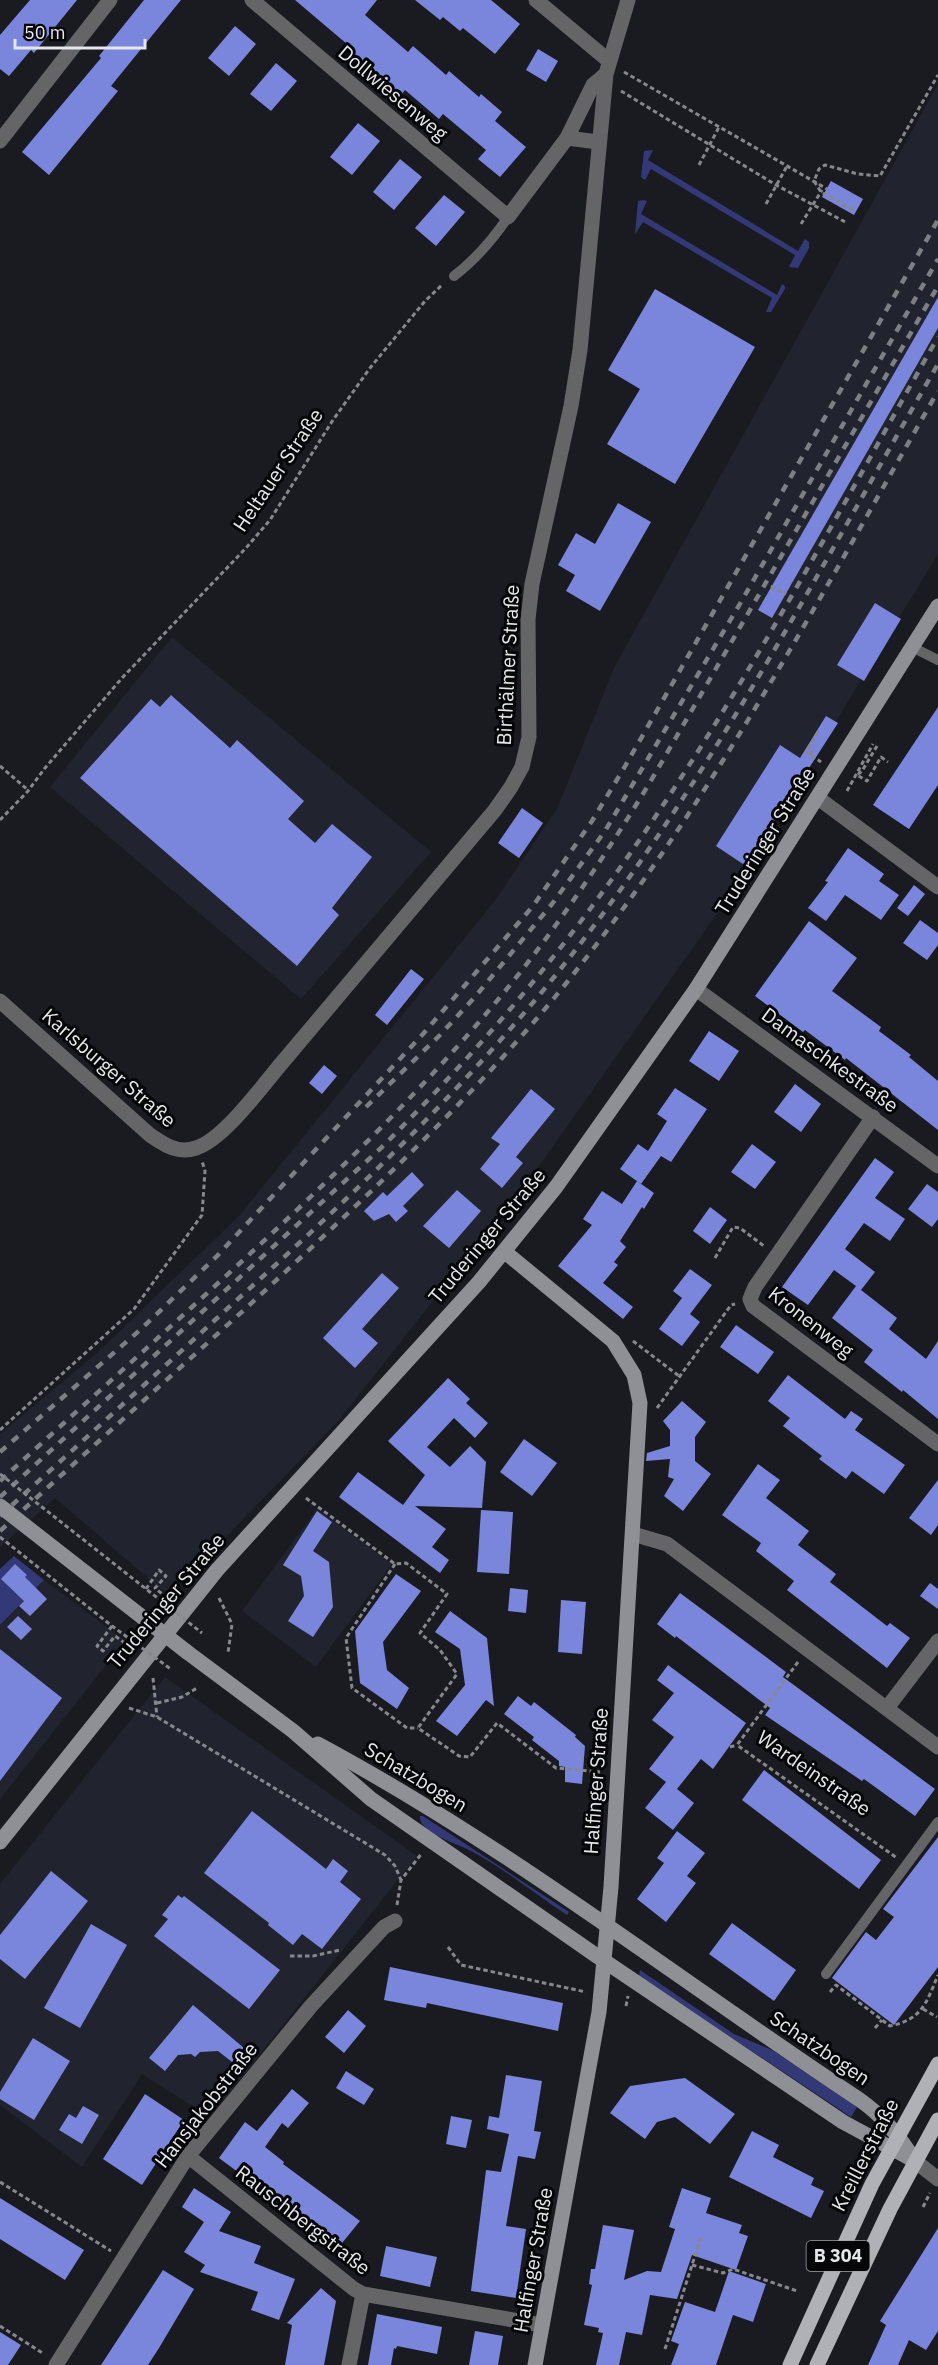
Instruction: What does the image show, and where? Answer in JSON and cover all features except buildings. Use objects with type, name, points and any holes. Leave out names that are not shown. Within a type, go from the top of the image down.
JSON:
[{"type":"main road","name":"Kreillerstraße","points":[[790,2365],[832,2269],[890,2149],[938,2064]]},
{"type":"main road","name":"B 304","points":[[817,2365],[890,2209],[938,2120]]},
{"type":"street","name":"Dollwiesenweg","points":[[252,0],[508,217]]},
{"type":"street","points":[[536,0],[611,68]]},
{"type":"street","name":"Birthälmer Straße","points":[[198,1147],[226,1127],[342,993],[495,810],[512,787],[522,767],[529,737],[528,619],[532,584],[571,406],[580,350],[598,142],[611,68],[628,0]]},
{"type":"street","points":[[0,141],[109,1]]},
{"type":"street","name":"Birthälmer Straße","points":[[508,217],[567,138],[593,85],[611,68]]},
{"type":"street","points":[[567,138],[598,142]]},
{"type":"street","name":"Truderinger Straße","points":[[0,1842],[217,1570],[505,1252],[592,1138],[696,989],[938,606]]},
{"type":"street","points":[[818,798],[938,887]]},
{"type":"street","name":"Damaschkestraße","points":[[696,989],[938,1166]]},
{"type":"street","name":"Karlsburger Straße","points":[[0,1000],[150,1135],[166,1146],[180,1150],[198,1147]]},
{"type":"street","name":"Kronenweg","points":[[873,1117],[754,1287],[750,1299],[753,1306],[938,1444]]},
{"type":"street","name":"Halfinger Straße","points":[[505,1252],[613,1341],[634,1375],[640,1417],[607,1927],[600,1996],[595,2038],[535,2365]]},
{"type":"street","name":"Schatzbogen","points":[[0,1506],[187,1652],[293,1731],[371,1799],[603,1960],[843,2122],[915,2161]]},
{"type":"street","points":[[633,1534],[667,1544],[938,1747]]},
{"type":"street","points":[[887,1708],[938,1641]]},
{"type":"street","name":"Schatzbogen","points":[[293,1731],[391,1785],[469,1833],[860,2100],[898,2134],[915,2161]]},
{"type":"street","name":"Hansjakobstraße","points":[[57,2364],[188,2156],[312,2006],[384,1927],[395,1921]]},
{"type":"street","name":"Rauschbergstraße","points":[[188,2156],[363,2294],[542,2325]]},
{"type":"street","points":[[915,2161],[938,2179]]},
{"type":"street","points":[[349,2365],[363,2294]]},
{"type":"lane","points":[[454,276],[490,241],[508,217]]},
{"type":"lane","points":[[912,648],[938,660]]},
{"type":"lane","points":[[826,1974],[938,1822]]},
{"type":"path","points":[[611,68],[719,126],[825,188],[801,224]]},
{"type":"path","points":[[611,68],[615,87],[776,185],[847,223]]},
{"type":"path","points":[[814,181],[819,169],[825,165],[858,174],[880,176],[938,75]]},
{"type":"path","points":[[699,165],[719,126]]},
{"type":"path","points":[[766,204],[787,166]]},
{"type":"path","points":[[814,181],[821,192],[853,210]]},
{"type":"path","name":"Heltauer Straße","points":[[0,820],[28,791],[122,678],[270,520],[333,420],[370,368],[425,301],[454,276]]},
{"type":"path","points":[[771,586],[786,594]]},
{"type":"path","points":[[818,732],[806,752],[823,763]]},
{"type":"path","points":[[847,791],[862,771],[875,745],[858,768],[857,775]]},
{"type":"path","points":[[810,754],[814,748]]},
{"type":"path","points":[[857,775],[867,781],[881,757],[888,762]]},
{"type":"path","points":[[0,766],[28,791]]},
{"type":"path","points":[[0,1430],[134,1309],[202,1215],[205,1171],[198,1147]]},
{"type":"path","points":[[715,1258],[733,1227],[740,1228],[768,1249]]},
{"type":"path","name":"Kronenweg","points":[[640,1417],[653,1414],[731,1305],[736,1303]]},
{"type":"path","points":[[628,1337],[679,1376]]},
{"type":"path","points":[[0,1474],[202,1633]]},
{"type":"path","points":[[306,1498],[395,1564],[406,1563],[447,1594],[420,1633],[440,1650],[458,1674],[418,1728]]},
{"type":"path","points":[[0,1537],[112,1626],[172,1670]]},
{"type":"path","points":[[395,1564],[346,1638],[352,1688],[407,1728],[418,1728],[459,1756],[470,1757],[497,1723],[556,1768],[600,1772]]},
{"type":"path","points":[[146,1589],[159,1570],[166,1575],[155,1588],[168,1599]]},
{"type":"path","points":[[219,1598],[232,1624],[228,1653]]},
{"type":"path","points":[[112,1626],[97,1646],[103,1652],[116,1636],[129,1646]]},
{"type":"path","name":"Wardeinstraße","points":[[808,1649],[736,1745],[906,1864]]},
{"type":"path","points":[[153,1678],[157,1717]]},
{"type":"path","points":[[157,1703],[182,1696],[197,1688]]},
{"type":"path","points":[[129,1708],[157,1717],[385,1855],[395,1866],[401,1880]]},
{"type":"path","points":[[730,1747],[736,1745]]},
{"type":"path","points":[[395,1921],[401,1880],[422,1853]]},
{"type":"path","points":[[448,1947],[461,1965],[600,1996]]},
{"type":"path","points":[[291,1956],[313,1956],[347,1948]]},
{"type":"path","points":[[830,1992],[836,1985],[890,2026],[907,2022],[923,2009],[938,1975]]},
{"type":"path","points":[[923,2009],[937,2017]]},
{"type":"path","points":[[875,2028],[882,2020]]},
{"type":"path","points":[[0,2182],[124,2260]]},
{"type":"path","points":[[665,2349],[701,2237]]},
{"type":"path","points":[[692,2265],[723,2273],[733,2269],[797,2291]]},
{"type":"path","points":[[0,2326],[57,2364]]},
{"type":"shaded area","points":[[938,84],[938,554],[730,895],[542,1162],[340,1419],[169,1596],[55,1498],[0,1547],[0,1434],[96,1354],[239,1216],[494,902],[557,809],[614,668]]},
{"type":"shaded area","points":[[653,150],[648,160],[798,251],[805,239],[809,242],[809,248],[798,268],[789,267],[795,255],[651,169],[645,180],[641,177],[644,151]]},
{"type":"shaded area","points":[[638,201],[647,201],[641,214],[777,295],[782,284],[785,286],[771,312],[766,312],[772,298],[643,222],[635,234]]},
{"type":"shaded area","points":[[172,637],[431,852],[301,999],[50,787]]},
{"type":"shaded area","points":[[317,1509],[392,1564],[316,1667],[242,1611]]},
{"type":"shaded area","points":[[14,1556],[44,1580],[0,1625],[0,1569]]},
{"type":"shaded area","points":[[44,1580],[125,1641],[0,1799],[0,1625]]},
{"type":"shaded area","points":[[165,1677],[417,1856],[210,2117],[142,2074],[82,2167],[0,2105],[0,1884]]},
{"type":"shaded area","points":[[420,1816],[569,1912],[567,1915],[480,1856],[431,1832],[421,1822]]},
{"type":"shaded area","points":[[640,1970],[734,2034],[772,2050],[857,2107],[851,2117],[639,1976]]},
{"type":"railway","points":[[0,1452],[140,1330],[217,1256],[423,1034],[533,906],[592,821],[624,768],[938,220]]},
{"type":"railway","points":[[366,1107],[440,1035],[474,998],[552,904],[605,831],[741,602],[938,259]]},
{"type":"railway","points":[[0,1481],[343,1166],[451,1054],[530,960],[592,873],[649,784],[938,286]]},
{"type":"railway","points":[[0,1497],[381,1148],[434,1094],[534,981],[631,852],[725,709],[812,561],[938,337]]},
{"type":"railway","points":[[0,1516],[350,1195],[429,1117],[541,993],[598,920],[652,844],[703,766],[800,607],[938,364]]},
{"type":"railway","points":[[0,1531],[363,1199],[478,1084],[550,1003],[606,932],[709,783],[757,706],[938,391]]}]
